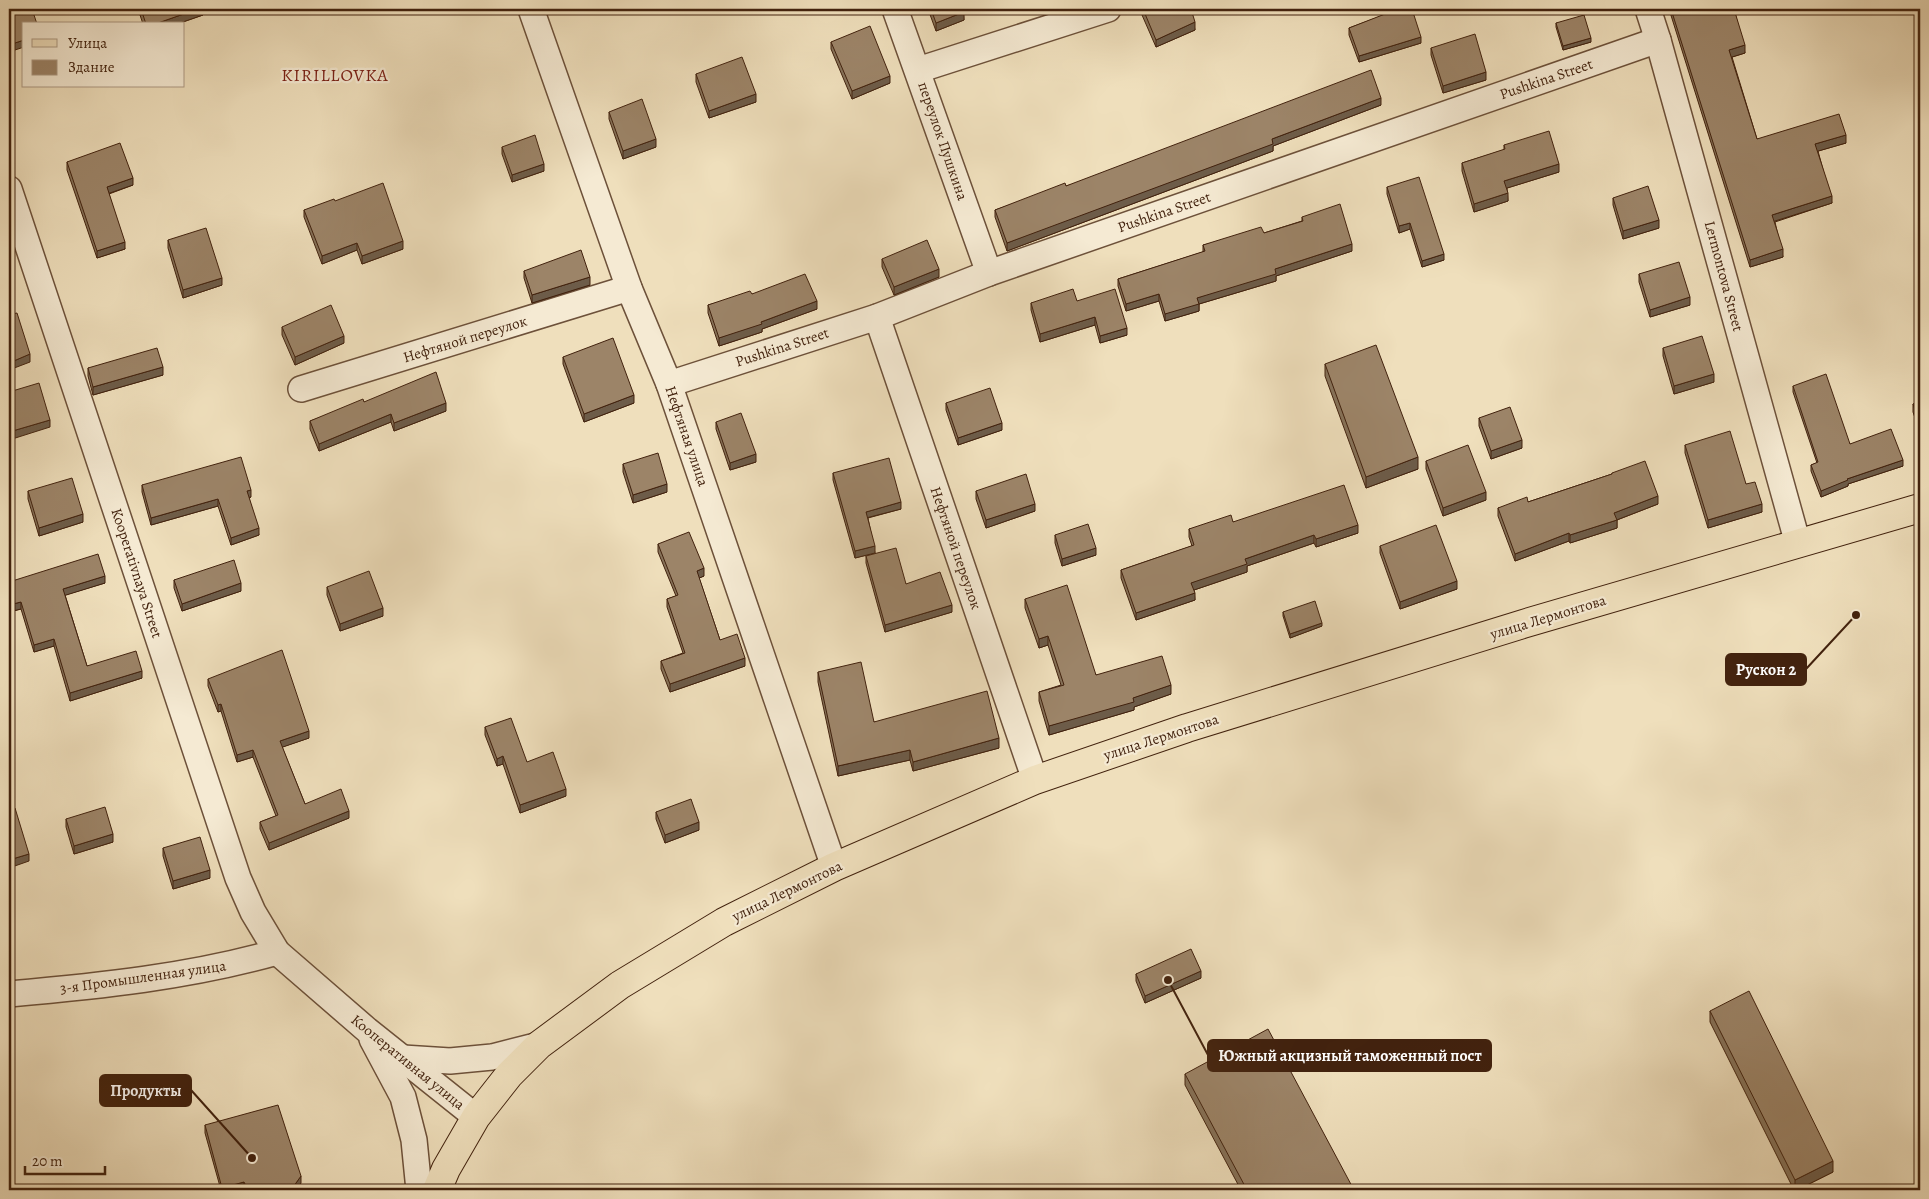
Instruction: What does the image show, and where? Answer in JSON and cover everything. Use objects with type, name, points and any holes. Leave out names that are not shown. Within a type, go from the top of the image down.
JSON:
[{"type":"main road","name":"улица Лермонтова","points":[[476,1116],[509,1075],[540,1045],[620,984],[724,922],[834,867],[1036,780],[1187,728],[1420,656],[1920,508]]},
{"type":"main road","name":"Кооперативная улица","points":[[437,1190],[446,1169],[476,1116]]},
{"type":"street","name":"Нефтяная улица","points":[[530,9],[629,288],[669,384],[834,867]]},
{"type":"street","name":"переулок Пушкина","points":[[895,9],[989,273]]},
{"type":"street","points":[[918,70],[1108,9]]},
{"type":"street","name":"Lermontova Street","points":[[1648,9],[1798,544]]},
{"type":"street","name":"Pushkina Street","points":[[669,384],[877,316],[989,273],[1658,40]]},
{"type":"street","name":"Kooperativnaya Street","points":[[9,189],[238,878],[253,912],[277,952]]},
{"type":"street","name":"Нефтяной переулок","points":[[301,389],[629,288]]},
{"type":"street","name":"Нефтяной переулок","points":[[877,316],[1036,780]]},
{"type":"street","name":"3-я Промышленная улица","points":[[9,994],[109,986],[237,964],[277,952]]},
{"type":"street","name":"Кооперативная улица","points":[[277,952],[367,1030],[476,1116]]},
{"type":"street","points":[[367,1030],[403,1097],[414,1140],[419,1190]]},
{"type":"street","points":[[403,1058],[458,1060],[492,1057],[540,1045]]},
{"type":"building","points":[[9,9],[32,9],[36,22],[22,22],[22,41],[9,45]]},
{"type":"building","points":[[141,9],[198,9],[161,22],[145,22]]},
{"type":"building","points":[[931,9],[963,9],[964,12],[936,23]]},
{"type":"building","points":[[1143,9],[1191,9],[1195,22],[1156,40]]},
{"type":"building","points":[[1390,9],[1412,9],[1421,37],[1359,56],[1349,28],[1385,14],[1384,11]]},
{"type":"building","points":[[1671,9],[1734,9],[1745,45],[1729,50],[1757,139],[1839,114],[1846,135],[1815,144],[1832,196],[1772,215],[1783,249],[1750,260]]},
{"type":"building","points":[[1584,15],[1591,38],[1563,46],[1556,23]]},
{"type":"building","points":[[870,26],[890,76],[852,91],[831,42]]},
{"type":"building","points":[[1475,34],[1486,72],[1443,86],[1431,48]]},
{"type":"building","points":[[742,57],[756,94],[709,111],[696,74]]},
{"type":"building","points":[[1371,70],[1381,98],[1272,139],[1273,144],[1007,243],[995,210],[1065,183],[1066,186]]},
{"type":"building","points":[[642,99],[656,139],[623,151],[609,112]]},
{"type":"building","points":[[1549,131],[1559,164],[1504,181],[1508,193],[1474,204],[1462,163],[1505,149],[1504,145]]},
{"type":"building","points":[[535,135],[544,164],[512,175],[502,147]]},
{"type":"building","points":[[120,143],[133,178],[107,187],[125,242],[97,251],[67,162]]},
{"type":"building","points":[[1419,177],[1444,254],[1422,261],[1410,223],[1399,226],[1387,187]]},
{"type":"building","points":[[383,183],[403,241],[362,256],[357,243],[322,256],[304,210],[334,199],[335,201]]},
{"type":"building","points":[[1648,186],[1659,220],[1623,231],[1613,198]]},
{"type":"building","points":[[1340,204],[1352,244],[1275,269],[1276,274],[1197,298],[1199,304],[1165,314],[1159,294],[1126,304],[1118,279],[1205,251],[1203,245],[1261,227],[1264,233],[1303,221],[1302,217]]},
{"type":"building","points":[[206,228],[222,278],[183,290],[168,240]]},
{"type":"building","points":[[927,240],[939,269],[894,287],[882,259]]},
{"type":"building","points":[[581,250],[590,277],[532,295],[524,271]]},
{"type":"building","points":[[1679,262],[1690,297],[1650,310],[1639,274]]},
{"type":"building","points":[[805,274],[817,301],[761,322],[762,324],[719,338],[708,305],[750,291],[752,294]]},
{"type":"building","points":[[1073,289],[1077,301],[1115,289],[1127,328],[1100,336],[1095,317],[1040,334],[1031,303]]},
{"type":"building","points":[[9,302],[12,314],[17,313],[30,354],[9,363]]},
{"type":"building","points":[[331,305],[344,336],[295,357],[282,327]]},
{"type":"building","points":[[1702,336],[1714,374],[1674,386],[1663,348]]},
{"type":"building","points":[[613,338],[634,395],[584,414],[563,357]]},
{"type":"building","points":[[1376,345],[1418,457],[1366,477],[1325,364]]},
{"type":"building","points":[[157,348],[163,367],[93,387],[88,368]]},
{"type":"building","points":[[436,372],[446,403],[394,423],[391,414],[319,444],[310,421],[363,399],[364,402]]},
{"type":"building","points":[[1826,374],[1850,444],[1891,429],[1903,460],[1847,479],[1821,491],[1811,465],[1818,462],[1793,386]]},
{"type":"building","points":[[39,383],[50,420],[9,432],[9,392]]},
{"type":"building","points":[[990,388],[1002,423],[958,438],[946,403]]},
{"type":"building","points":[[1920,402],[1920,425],[1913,404]]},
{"type":"building","points":[[1510,407],[1522,440],[1491,451],[1479,418]]},
{"type":"building","points":[[741,413],[756,454],[730,463],[716,422]]},
{"type":"building","points":[[1730,431],[1746,484],[1755,482],[1762,504],[1708,520],[1685,445]]},
{"type":"building","points":[[1468,445],[1486,492],[1443,508],[1426,461]]},
{"type":"building","points":[[658,453],[667,484],[633,495],[623,464]]},
{"type":"building","points":[[241,457],[251,490],[247,491],[259,528],[231,538],[218,499],[151,518],[142,485]]},
{"type":"building","points":[[889,458],[901,502],[866,512],[875,546],[855,551],[833,473]]},
{"type":"building","points":[[1645,461],[1658,496],[1614,513],[1617,520],[1570,535],[1569,533],[1515,554],[1498,508],[1527,497],[1528,502]]},
{"type":"building","points":[[1026,474],[1035,504],[986,520],[976,491]]},
{"type":"building","points":[[72,478],[83,514],[39,528],[28,491]]},
{"type":"building","points":[[1344,485],[1358,525],[1316,539],[1314,535],[1245,559],[1247,564],[1191,583],[1195,593],[1136,613],[1121,570],[1194,545],[1189,529],[1231,515],[1233,522]]},
{"type":"building","points":[[1088,524],[1096,548],[1062,559],[1055,535]]},
{"type":"building","points":[[1436,525],[1457,581],[1400,602],[1380,546]]},
{"type":"building","points":[[689,532],[704,568],[697,571],[720,640],[737,634],[745,658],[670,684],[661,661],[685,653],[667,599],[678,595],[658,544]]},
{"type":"building","points":[[896,548],[906,584],[940,572],[952,605],[885,625],[866,556]]},
{"type":"building","points":[[98,554],[105,576],[63,589],[87,666],[136,651],[142,671],[70,693],[54,639],[34,645],[21,602],[13,604],[9,582]]},
{"type":"building","points":[[234,560],[241,583],[182,604],[174,580]]},
{"type":"building","points":[[369,571],[383,608],[340,624],[327,587]]},
{"type":"building","points":[[1067,585],[1096,675],[1162,656],[1171,685],[1133,698],[1134,702],[1049,726],[1039,692],[1064,685],[1048,636],[1039,639],[1025,599]]},
{"type":"building","points":[[1315,601],[1322,623],[1290,634],[1283,612]]},
{"type":"building","points":[[282,650],[309,731],[280,741],[305,804],[341,789],[349,811],[269,843],[260,822],[278,815],[253,750],[237,755],[221,704],[218,705],[208,679]]},
{"type":"building","points":[[861,662],[874,722],[987,691],[999,738],[913,762],[910,750],[838,766],[818,672]]},
{"type":"building","points":[[511,718],[527,762],[553,752],[566,789],[520,805],[503,756],[497,759],[485,727]]},
{"type":"building","points":[[691,799],[699,822],[665,835],[656,812]]},
{"type":"building","points":[[105,807],[113,834],[74,846],[66,819]]},
{"type":"building","points":[[15,808],[29,854],[9,860],[9,810]]},
{"type":"building","points":[[200,837],[210,870],[173,881],[163,848]]},
{"type":"building","points":[[1191,949],[1201,971],[1145,996],[1136,974]]},
{"type":"building","points":[[1749,991],[1833,1161],[1795,1180],[1710,1011]]},
{"type":"building","points":[[1268,1029],[1354,1190],[1247,1190],[1185,1074]]},
{"type":"building","points":[[278,1105],[301,1176],[291,1190],[248,1190],[244,1182],[222,1188],[205,1125]]},
{"type":"place","name":"Рускон 2","points":[[1856,615]]},
{"type":"place","name":"Южный акцизный таможенный пост","points":[[1168,980]]},
{"type":"place","name":"Продукты","points":[[252,1158]]},
{"type":"district","name":"KIRILLOVKA","points":[[335,75]]}]
